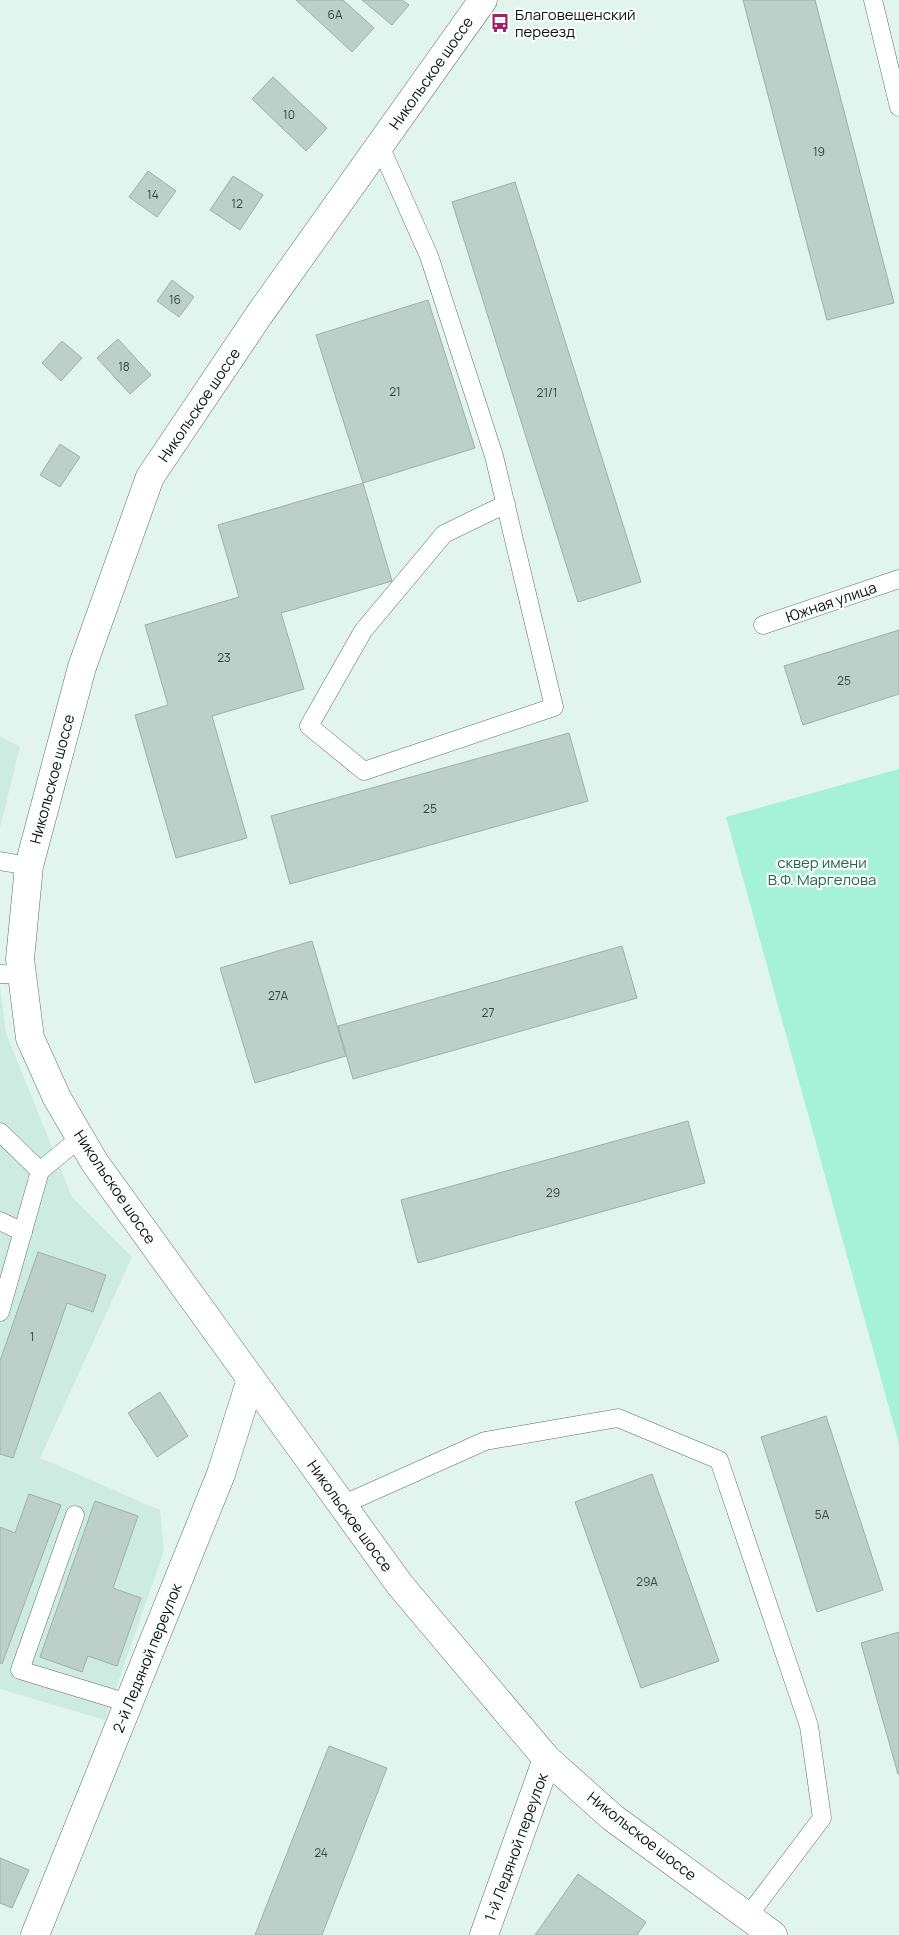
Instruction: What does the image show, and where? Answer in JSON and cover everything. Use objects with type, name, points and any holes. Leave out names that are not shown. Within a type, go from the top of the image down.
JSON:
[{"type":"street","name":"Никольское шоссе","points":[[483,0],[259,315],[150,477],[82,667],[28,866],[20,959],[11,974],[30,1038],[57,1098],[95,1163],[400,1585],[547,1759],[613,1818],[773,1935]]},
{"type":"street","name":"2-й Ледяной переулок","points":[[35,1935],[221,1474],[251,1379]]},
{"type":"street","name":"1-й Ледяной переулок","points":[[484,1935],[547,1759]]},
{"type":"lane","points":[[873,0],[899,107]]},
{"type":"lane","points":[[380,146],[429,256],[494,456],[506,504],[554,707],[364,771],[309,726],[363,631],[444,534],[506,504]]},
{"type":"lane","name":"Южная улица","points":[[763,625],[899,578]]},
{"type":"lane","points":[[0,860],[28,866]]},
{"type":"lane","points":[[0,1132],[40,1171]]},
{"type":"lane","points":[[0,1312],[40,1171],[80,1138]]},
{"type":"lane","points":[[0,1221],[23,1232]]},
{"type":"lane","points":[[342,1505],[486,1441],[618,1418],[719,1460],[809,1726],[822,1818],[748,1916]]},
{"type":"lane","points":[[75,1515],[20,1670],[128,1703]]},
{"type":"shaded area","points":[[0,737],[20,746],[0,828]]},
{"type":"shaded area","points":[[0,986],[6,1033],[72,1197],[132,1257],[40,1458],[160,1510],[164,1551],[105,1720],[0,1689]]},
{"type":"green space","name":"сквер имени В.Ф. Маргелова","points":[[899,769],[899,1444],[726,817]]},
{"type":"building","points":[[296,0],[343,0],[374,28],[352,52]]},
{"type":"building","points":[[362,0],[402,0],[409,5],[392,25]]},
{"type":"building","points":[[743,0],[815,0],[894,303],[827,320]]},
{"type":"building","points":[[273,77],[327,128],[306,151],[252,99]]},
{"type":"building","points":[[148,171],[176,191],[157,217],[129,197]]},
{"type":"building","points":[[233,176],[263,195],[240,230],[210,210]]},
{"type":"building","points":[[515,182],[641,582],[578,602],[452,202]]},
{"type":"building","points":[[172,280],[194,297],[179,317],[157,301]]},
{"type":"building","points":[[428,300],[475,448],[363,483],[316,335]]},
{"type":"building","points":[[118,339],[151,375],[130,394],[97,358]]},
{"type":"building","points":[[62,341],[82,358],[61,381],[42,363]]},
{"type":"building","points":[[60,444],[80,457],[60,487],[40,475]]},
{"type":"building","points":[[363,483],[392,581],[281,613],[304,689],[212,716],[247,838],[176,858],[135,715],[168,705],[145,625],[239,597],[218,525]]},
{"type":"building","points":[[899,630],[899,694],[803,725],[784,666]]},
{"type":"building","points":[[569,733],[588,801],[290,884],[271,816]]},
{"type":"building","points":[[312,941],[346,1056],[255,1083],[220,968]]},
{"type":"building","points":[[622,946],[637,998],[353,1079],[338,1026]]},
{"type":"building","points":[[688,1121],[705,1183],[418,1263],[401,1200]]},
{"type":"building","points":[[38,1252],[106,1275],[93,1312],[67,1303],[13,1458],[0,1454],[0,1361]]},
{"type":"building","points":[[160,1392],[188,1436],[157,1457],[128,1413]]},
{"type":"building","points":[[826,1416],[883,1590],[817,1612],[761,1437]]},
{"type":"building","points":[[652,1474],[719,1661],[641,1688],[575,1502]]},
{"type":"building","points":[[29,1494],[61,1505],[2,1664],[0,1663],[0,1527],[15,1533]]},
{"type":"building","points":[[95,1501],[138,1516],[113,1588],[141,1598],[117,1666],[88,1656],[82,1672],[40,1657]]},
{"type":"building","points":[[899,1632],[899,1774],[898,1774],[861,1643]]},
{"type":"building","points":[[329,1746],[387,1768],[322,1935],[255,1935]]},
{"type":"building","points":[[0,1858],[29,1870],[12,1908],[0,1903]]},
{"type":"building","points":[[578,1874],[646,1922],[637,1935],[535,1935]]},
{"type":"place","name":"Благовещенский переезд","points":[[500,23]]}]
